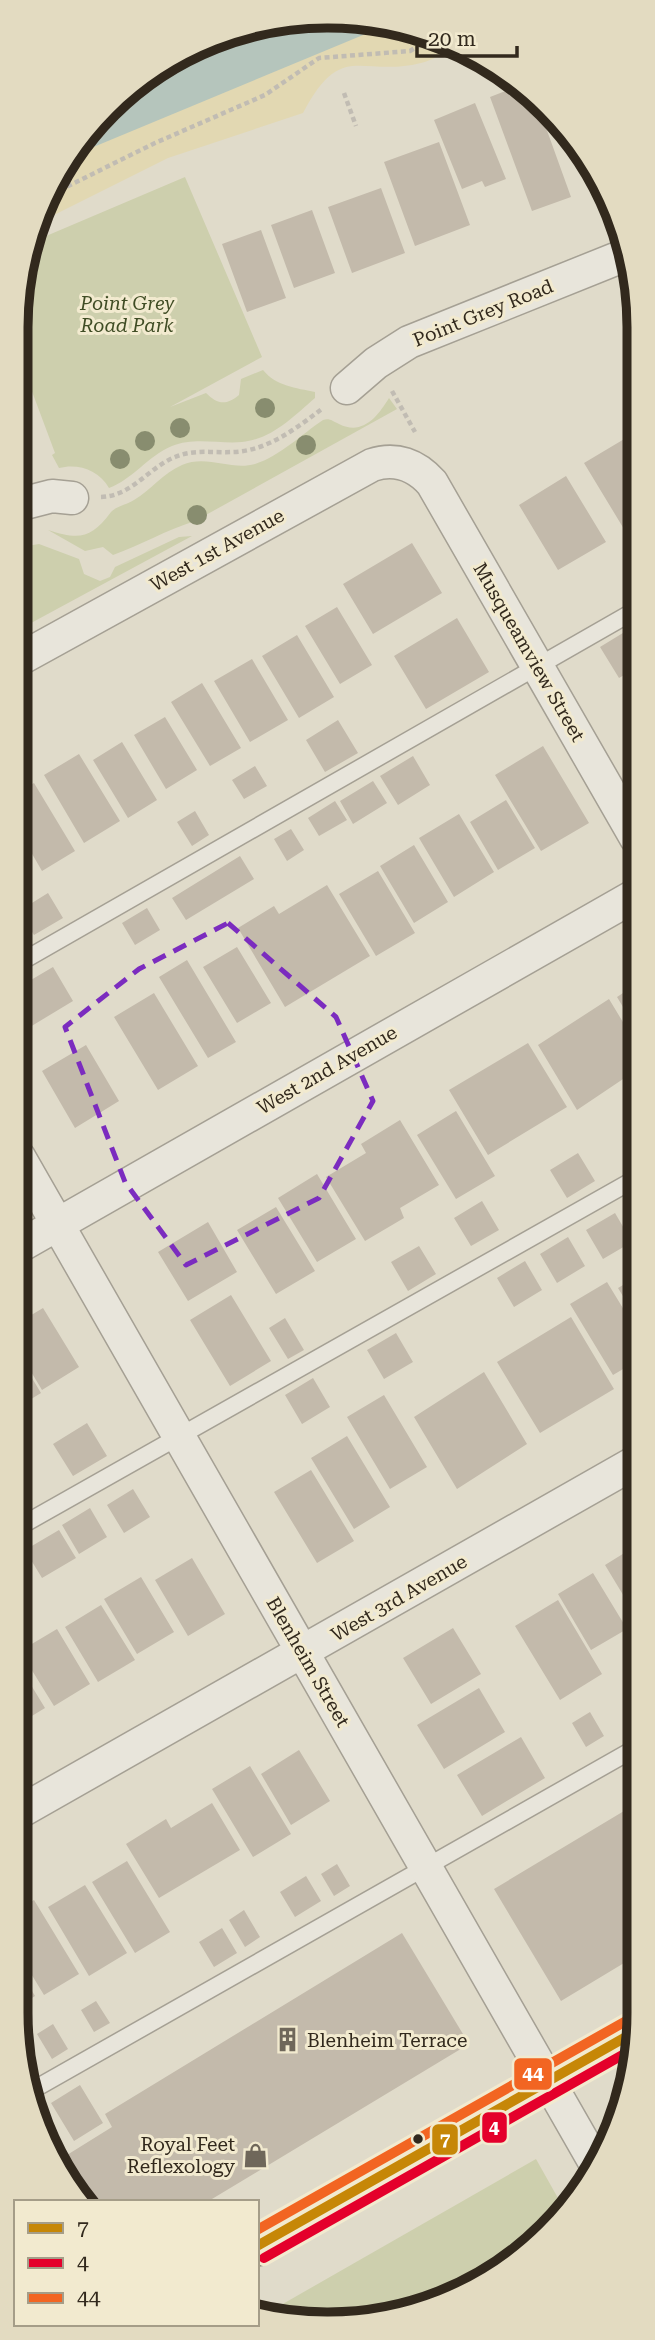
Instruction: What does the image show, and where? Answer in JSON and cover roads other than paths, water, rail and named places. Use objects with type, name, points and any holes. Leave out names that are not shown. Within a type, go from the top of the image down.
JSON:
[{"type":"main road","points":[[259,2245],[625,2037]]},
{"type":"street","name":"Point Grey Road","points":[[347,388],[376,363],[409,342],[619,258]]},
{"type":"street","name":"West 1st Avenue","points":[[28,655],[372,465],[382,462],[402,463],[419,469]]},
{"type":"street","name":"Musqueamview Street","points":[[419,469],[432,483],[627,823]]},
{"type":"street","points":[[28,502],[52,496],[72,498]]},
{"type":"street","name":"West 2nd Avenue","points":[[28,1241],[627,899]]},
{"type":"street","name":"Blenheim Street","points":[[28,1173],[591,2155]]},
{"type":"street","name":"West 3rd Avenue","points":[[28,1807],[627,1467]]},
{"type":"lane","points":[[28,958],[627,615]]},
{"type":"lane","points":[[28,1522],[627,1184]]},
{"type":"lane","points":[[37,2087],[627,1753]]},
{"type":"place","name":"Blenheim Terrace","points":[[287,2040]]},
{"type":"place","name":"Royal Feet Reflexology","points":[[255,2155]]},
{"type":"park label","name":"Point Grey Road Park","points":[[127,314]]}]
